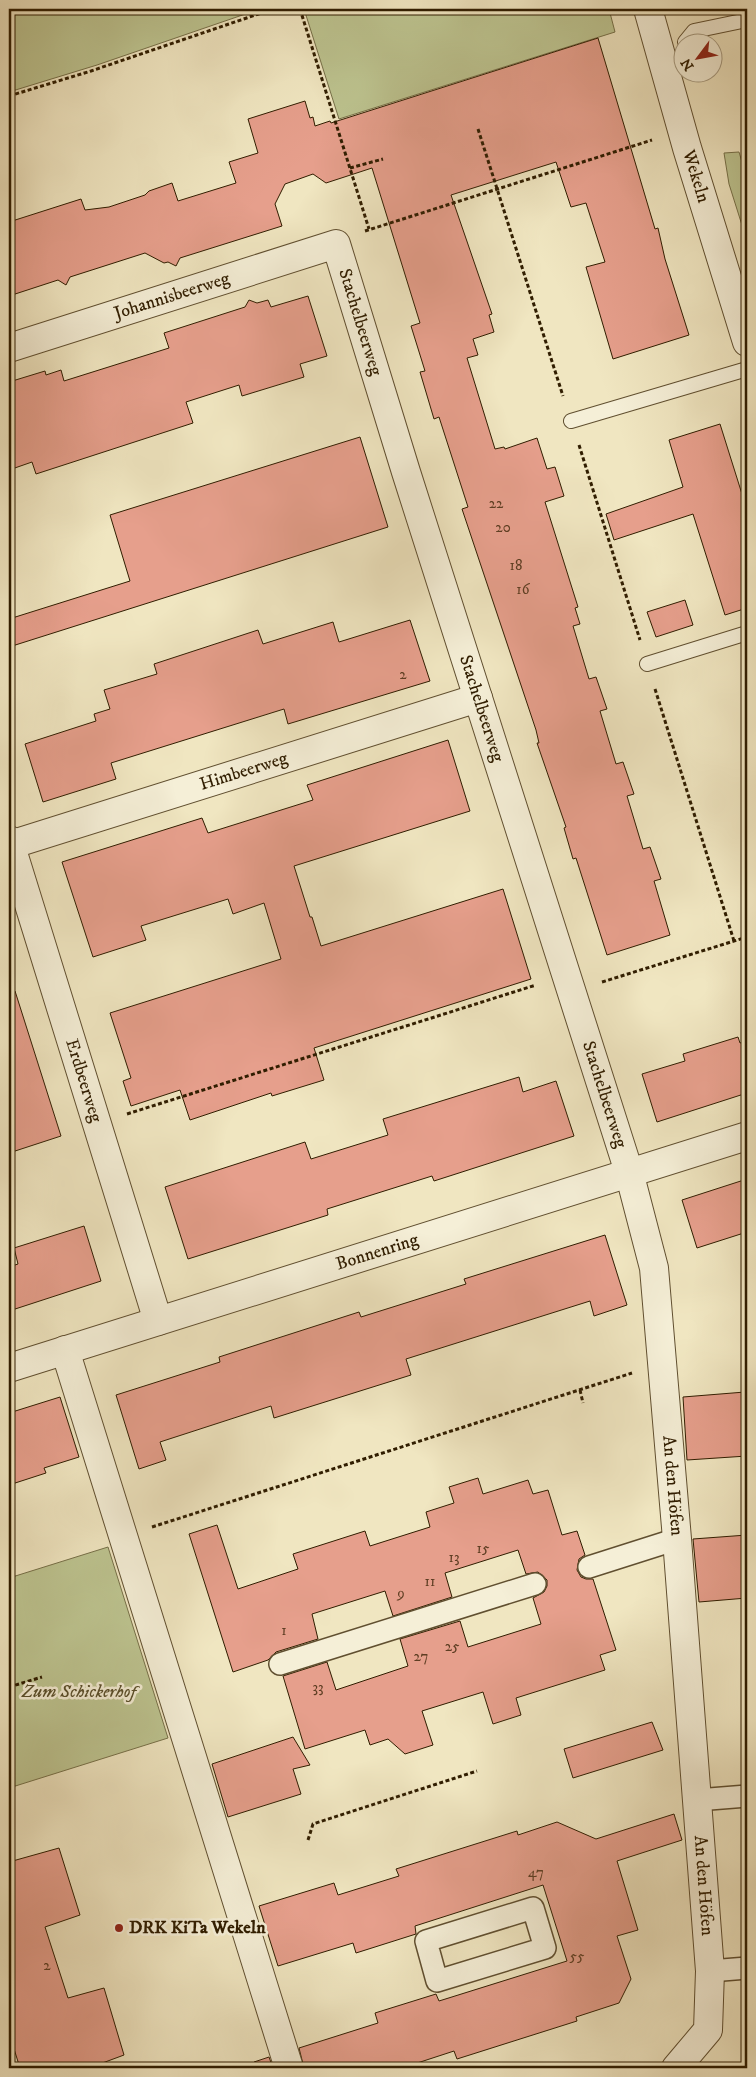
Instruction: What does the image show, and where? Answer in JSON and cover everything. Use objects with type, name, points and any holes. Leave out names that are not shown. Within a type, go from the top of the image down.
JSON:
[{"type":"street","name":"Wekeln","points":[[648,9],[674,48]]},
{"type":"street","name":"Wekeln","points":[[680,82],[688,148],[747,342]]},
{"type":"street","name":"Johannisbeerweg","points":[[9,348],[336,244]]},
{"type":"street","name":"Stachelbeerweg","points":[[336,244],[478,698],[630,1172]]},
{"type":"street","name":"Himbeerweg","points":[[10,843],[478,698]]},
{"type":"street","name":"Erdbeerweg","points":[[10,843],[158,1321]]},
{"type":"street","name":"Bonnenring","points":[[9,1368],[747,1136]]},
{"type":"street","name":"An den Höfen","points":[[630,1172],[654,1268],[698,1800],[710,1971],[708,2030],[676,2068]]},
{"type":"street","points":[[65,1350],[289,2068]]},
{"type":"street","points":[[590,1567],[677,1539]]},
{"type":"street","points":[[280,1664],[535,1584]]},
{"type":"street","points":[[698,1800],[747,1796]]},
{"type":"street","points":[[533,1908],[544,1948],[437,1981],[431,1961],[426,1941],[533,1908]]},
{"type":"street","points":[[710,1971],[747,1968]]},
{"type":"lane","points":[[693,32],[747,20]]},
{"type":"lane","points":[[571,421],[747,368]]},
{"type":"lane","points":[[647,664],[747,632]]},
{"type":"path","points":[[9,96],[91,71],[273,9]]},
{"type":"path","points":[[300,9],[369,229],[661,137],[688,148]]},
{"type":"path","points":[[478,129],[734,941]]},
{"type":"path","points":[[350,168],[383,159]]},
{"type":"path","points":[[98,1124],[533,984],[572,991],[747,937]]},
{"type":"path","points":[[123,1536],[662,1364]]},
{"type":"path","points":[[580,1390],[583,1403]]},
{"type":"path","points":[[9,1687],[42,1677]]},
{"type":"path","points":[[308,1840],[313,1824],[478,1771]]},
{"type":"green space","points":[[9,9],[260,9],[97,65],[9,92]]},
{"type":"green space","points":[[304,9],[609,9],[615,32],[339,119]]},
{"type":"green space","points":[[739,152],[747,179],[747,241],[729,184],[724,153]]},
{"type":"green space","name":"Zum Schickerhof","points":[[108,1547],[168,1738],[9,1788],[9,1578]]},
{"type":"building","points":[[598,38],[655,229],[658,228],[665,259],[689,335],[613,359],[586,267],[605,262],[586,203],[571,207],[556,162],[451,195],[492,314],[489,315],[494,332],[473,339],[478,355],[467,358],[495,449],[504,447],[505,449],[537,438],[547,469],[555,467],[564,496],[545,502],[578,607],[575,608],[580,624],[573,626],[589,679],[596,677],[607,709],[600,711],[616,764],[623,762],[634,794],[627,796],[643,849],[650,847],[661,879],[654,881],[670,935],[607,955],[576,858],[573,859],[564,828],[566,827],[537,743],[539,743],[536,730],[462,509],[468,507],[439,417],[434,419],[420,372],[425,371],[411,326],[420,323],[372,168],[326,183],[313,174],[285,184],[275,204],[282,226],[180,258],[176,266],[168,262],[164,263],[145,253],[70,277],[66,285],[58,280],[9,296],[9,222],[81,199],[85,210],[109,207],[145,195],[149,191],[172,183],[178,201],[236,183],[229,162],[258,153],[248,119],[305,101],[310,118],[313,117],[315,126],[330,121],[331,123]]},
{"type":"building","points":[[308,296],[327,356],[300,364],[304,377],[242,396],[239,385],[186,402],[193,423],[36,474],[32,462],[9,470],[9,382],[45,371],[46,375],[61,370],[64,381],[169,348],[164,333],[245,307],[249,300],[257,303],[268,300],[271,307]]},
{"type":"building","points":[[720,424],[747,510],[747,608],[725,615],[693,514],[614,540],[606,514],[683,487],[669,440]]},
{"type":"building","points":[[360,437],[388,527],[9,647],[9,619],[130,581],[110,515]]},
{"type":"building","points":[[685,600],[693,625],[656,637],[647,612]]},
{"type":"building","points":[[410,620],[430,681],[288,724],[284,709],[111,763],[116,779],[43,802],[25,744],[96,721],[94,714],[110,709],[104,690],[157,674],[154,664],[258,630],[263,644],[333,622],[339,642]]},
{"type":"building","points":[[448,740],[470,811],[294,866],[310,917],[312,917],[321,946],[503,889],[531,979],[314,1048],[324,1080],[272,1096],[271,1093],[190,1120],[180,1090],[131,1106],[123,1081],[131,1078],[110,1013],[281,959],[264,903],[233,914],[228,899],[141,926],[146,940],[93,957],[62,862],[202,818],[208,833],[313,800],[307,785]]},
{"type":"building","points":[[15,991],[61,1136],[9,1153],[9,992]]},
{"type":"building","points":[[738,1037],[740,1043],[747,1041],[747,1093],[657,1122],[642,1074],[685,1061],[683,1054]]},
{"type":"building","points":[[519,1077],[523,1092],[556,1081],[574,1136],[434,1181],[432,1176],[327,1209],[328,1215],[188,1259],[165,1187],[305,1142],[311,1159],[388,1135],[383,1119]]},
{"type":"building","points":[[747,1179],[747,1232],[697,1248],[682,1200]]},
{"type":"building","points":[[84,1226],[101,1281],[9,1311],[9,1267],[18,1264],[14,1248]]},
{"type":"building","points":[[605,1235],[627,1305],[594,1316],[590,1301],[406,1359],[411,1375],[274,1418],[271,1406],[160,1442],[166,1460],[139,1469],[116,1395],[220,1362],[219,1357],[359,1312],[361,1317],[466,1284],[464,1279]]},
{"type":"building","points":[[745,1392],[747,1456],[687,1460],[683,1397]]},
{"type":"building","points":[[60,1397],[79,1457],[44,1468],[46,1473],[9,1485],[9,1413]]},
{"type":"building","points":[[478,1478],[483,1494],[528,1480],[533,1494],[548,1490],[562,1535],[577,1531],[585,1555],[579,1559],[577,1570],[581,1577],[593,1579],[616,1650],[600,1655],[605,1670],[516,1698],[521,1715],[493,1724],[483,1692],[422,1711],[433,1745],[405,1754],[388,1739],[370,1745],[365,1730],[305,1749],[283,1676],[327,1662],[336,1690],[408,1666],[400,1639],[460,1621],[468,1647],[541,1624],[533,1598],[544,1592],[547,1580],[538,1572],[526,1574],[518,1550],[445,1573],[452,1597],[393,1616],[385,1591],[312,1614],[318,1639],[276,1652],[268,1660],[233,1672],[189,1534],[217,1525],[238,1589],[298,1569],[293,1554],[365,1531],[370,1546],[430,1527],[426,1512],[454,1503],[449,1487]]},
{"type":"building","points":[[747,1535],[747,1598],[699,1602],[693,1539]]},
{"type":"building","points":[[652,1722],[663,1750],[573,1778],[564,1749]]},
{"type":"building","points":[[293,1737],[310,1765],[293,1769],[301,1794],[228,1817],[212,1764]]},
{"type":"building","points":[[674,1814],[682,1840],[617,1861],[638,1930],[617,1936],[631,1979],[619,2003],[576,2017],[577,2021],[457,2059],[454,2051],[402,2068],[304,2068],[299,2048],[378,2023],[375,2013],[436,1994],[439,2001],[567,1961],[543,1885],[415,1926],[416,1934],[356,1953],[353,1943],[278,1966],[259,1906],[334,1883],[338,1895],[399,1876],[396,1869],[517,1831],[518,1835],[557,1822],[596,1839]]},
{"type":"building","points":[[59,1848],[80,1915],[45,1927],[68,1998],[104,1988],[124,2055],[89,2068],[20,2068],[9,2033],[9,1862]]},
{"type":"building","points":[[269,2057],[273,2068],[255,2068],[254,2062]]},
{"type":"place","name":"DRK KiTa Wekeln","points":[[119,1928]]}]
